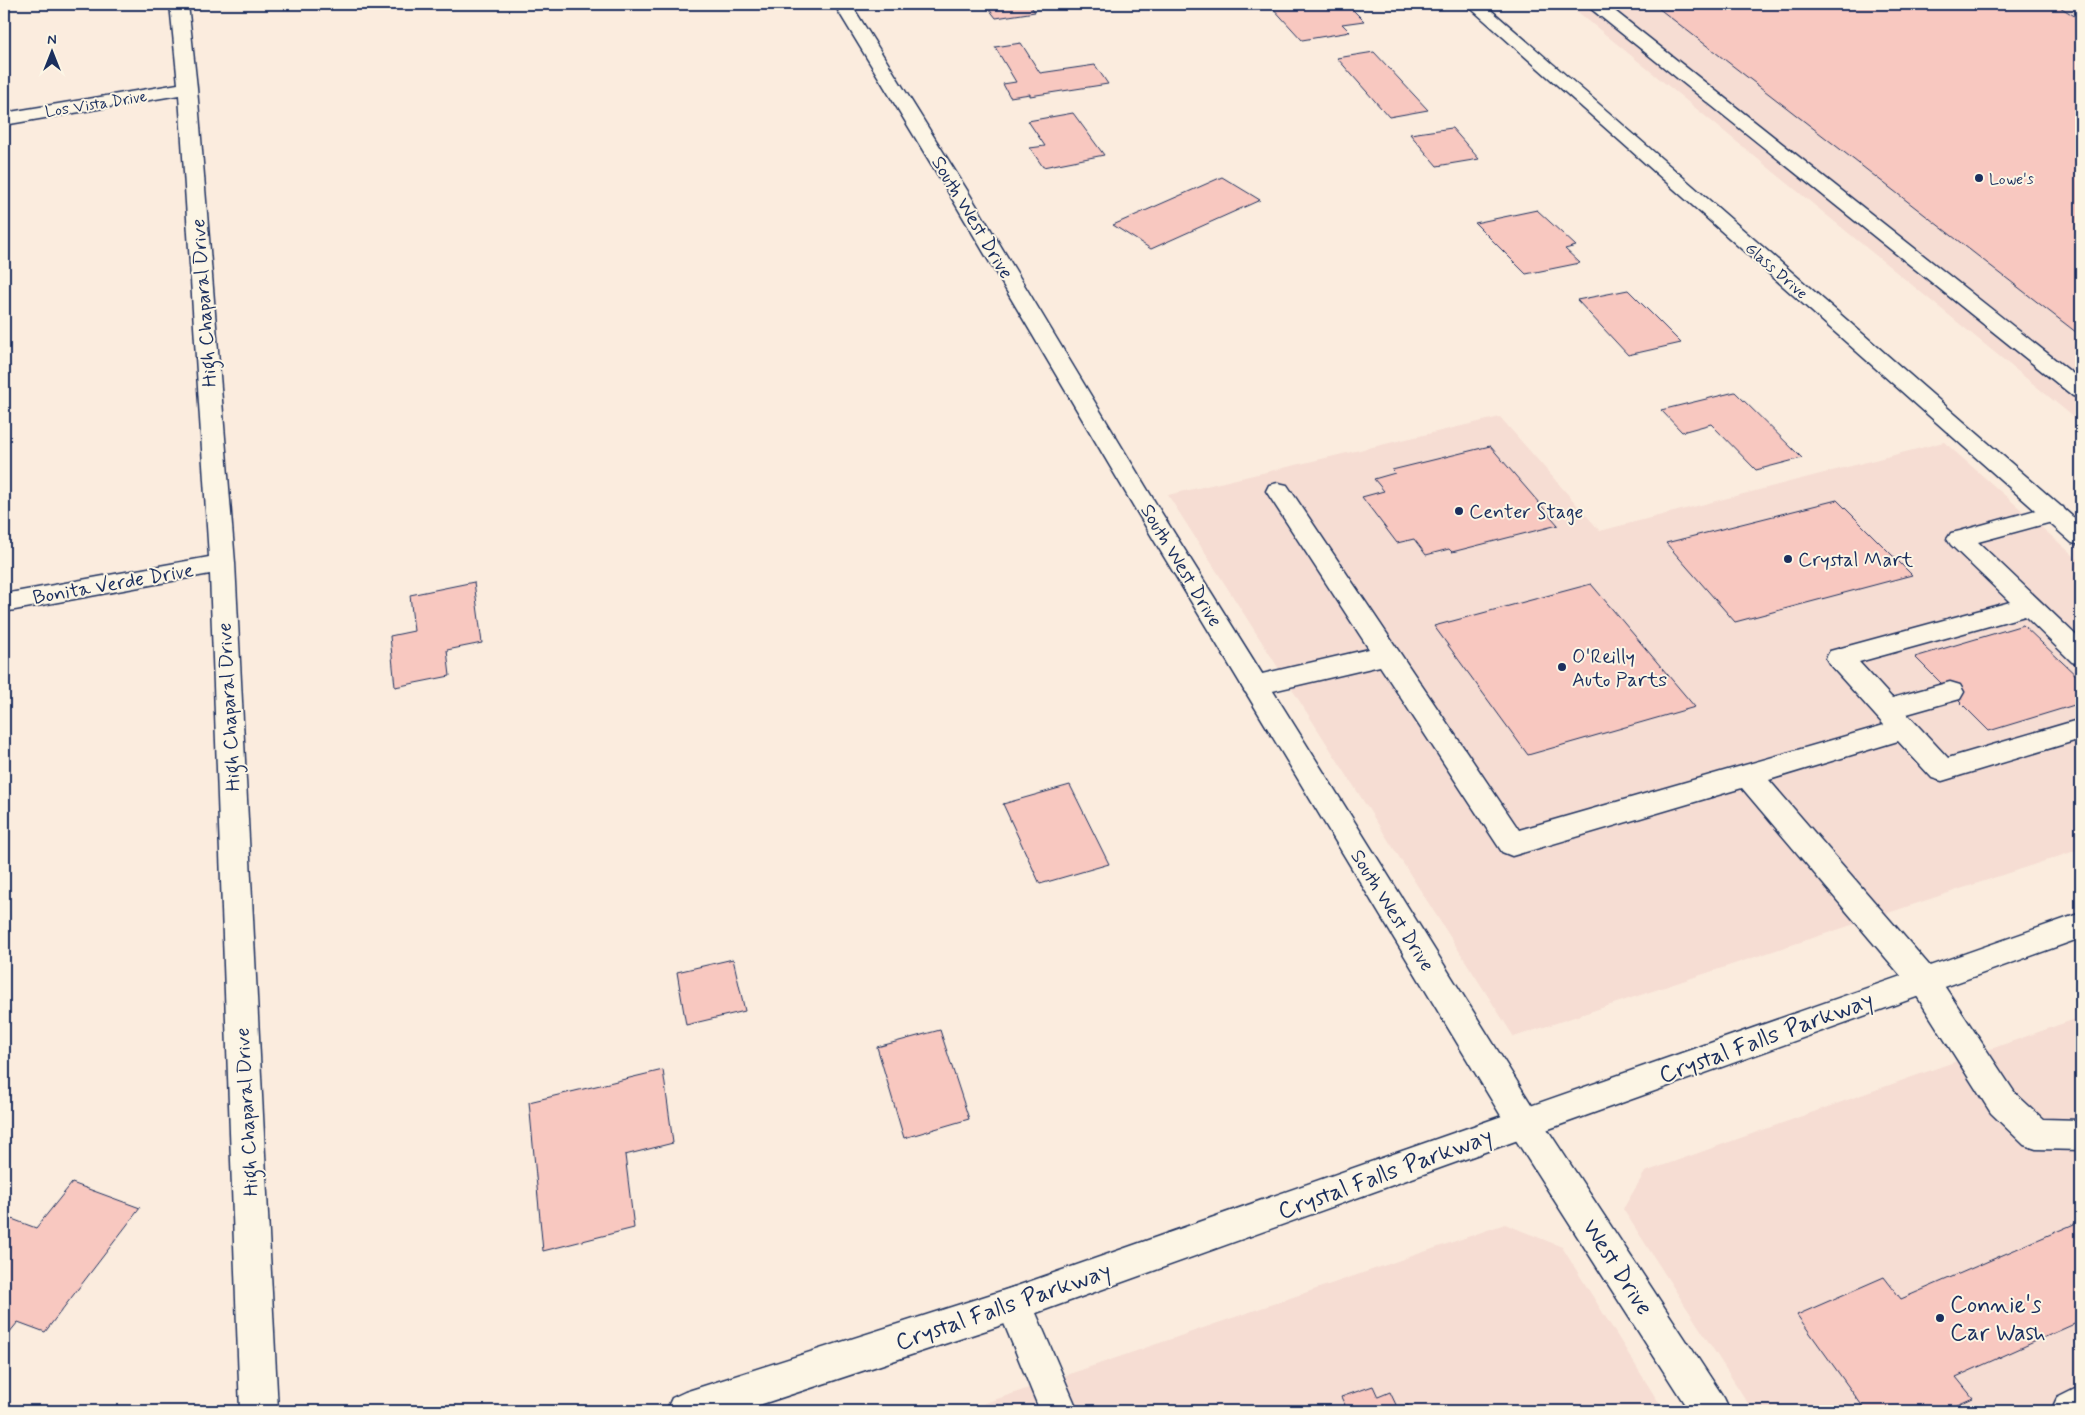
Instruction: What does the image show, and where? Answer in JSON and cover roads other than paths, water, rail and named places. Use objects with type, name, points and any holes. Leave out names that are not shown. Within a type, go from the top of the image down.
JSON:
[{"type":"street","name":"High Chaparal Drive","points":[[180,4],[188,88],[222,563],[259,1411]]},
{"type":"street","name":"South West Drive","points":[[842,4],[957,190],[1137,492],[1524,1124]]},
{"type":"street","name":"Glass Drive","points":[[1474,4],[2081,537]]},
{"type":"street","points":[[1596,4],[2081,391]]},
{"type":"street","name":"Los Vista Drive","points":[[4,119],[188,88]]},
{"type":"street","points":[[1278,491],[1512,844],[1748,774],[1895,719],[1950,692]]},
{"type":"street","points":[[2054,513],[1960,539],[2030,606],[2075,657]]},
{"type":"street","name":"Bonita Verde Drive","points":[[4,603],[222,563]]},
{"type":"street","points":[[2030,606],[1839,658],[1942,770],[2081,729]]},
{"type":"street","points":[[1255,685],[1387,655]]},
{"type":"street","points":[[1748,774],[1924,981],[2003,1103],[2036,1134],[2081,1135]]},
{"type":"street","name":"Crystal Falls Parkway","points":[[685,1411],[1014,1304],[2081,925]]},
{"type":"street","name":"West Drive","points":[[1524,1124],[1711,1411]]},
{"type":"street","points":[[1014,1304],[1059,1411]]},
{"type":"street","points":[[2070,1411],[2081,1405]]},
{"type":"place","name":"Lowe's","points":[[1979,178]]},
{"type":"place","name":"Center Stage","points":[[1459,511]]},
{"type":"place","name":"Crystal Mart","points":[[1788,559]]},
{"type":"place","name":"O'Reilly Auto Parts","points":[[1562,667]]},
{"type":"place","name":"Connie's Car Wash","points":[[1940,1318]]}]
